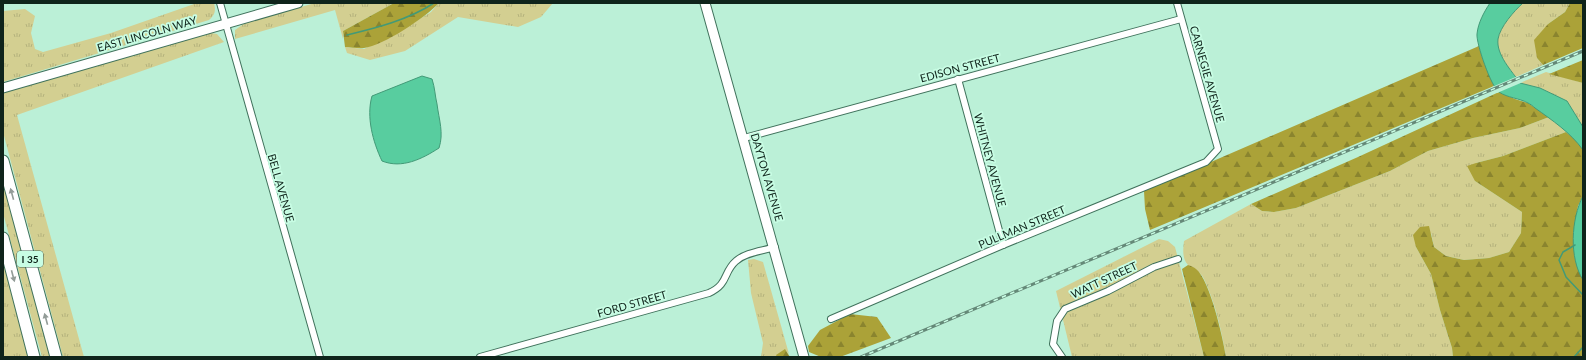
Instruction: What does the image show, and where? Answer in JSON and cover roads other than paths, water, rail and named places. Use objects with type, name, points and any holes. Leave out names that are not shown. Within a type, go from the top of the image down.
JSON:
[{"type":"highway","name":"I 35","points":[[3,162],[56,357]]},
{"type":"highway","name":"I 35","points":[[3,238],[34,357]]},
{"type":"main road","name":"EAST LINCOLN WAY","points":[[3,88],[298,3]]},
{"type":"main road","name":"DAYTON AVENUE","points":[[705,3],[775,247],[803,353]]},
{"type":"street","name":"BELL AVENUE","points":[[220,3],[320,357]]},
{"type":"street","name":"CARNEGIE AVENUE","points":[[1177,3],[1218,149]]},
{"type":"street","name":"EDISON STREET","points":[[744,138],[1182,19]]},
{"type":"street","name":"WHITNEY AVENUE","points":[[958,79],[1003,245]]},
{"type":"street","name":"PULLMAN STREET","points":[[831,320],[1003,245],[1206,162],[1218,149]]},
{"type":"street","name":"FORD STREET","points":[[480,357],[709,293],[720,286],[737,260],[742,257],[775,247]]},
{"type":"street","name":"WATT STREET","points":[[1062,357],[1053,344],[1058,321],[1065,309],[1108,291],[1154,267],[1178,259]]},
{"type":"waterway","points":[[347,35],[403,19],[434,3]]},
{"type":"waterway","points":[[1575,245],[1563,252],[1559,260],[1566,277],[1583,295]]},
{"type":"waterway","points":[[1574,357],[1583,347]]},
{"type":"railway","points":[[861,357],[1583,51]]}]
